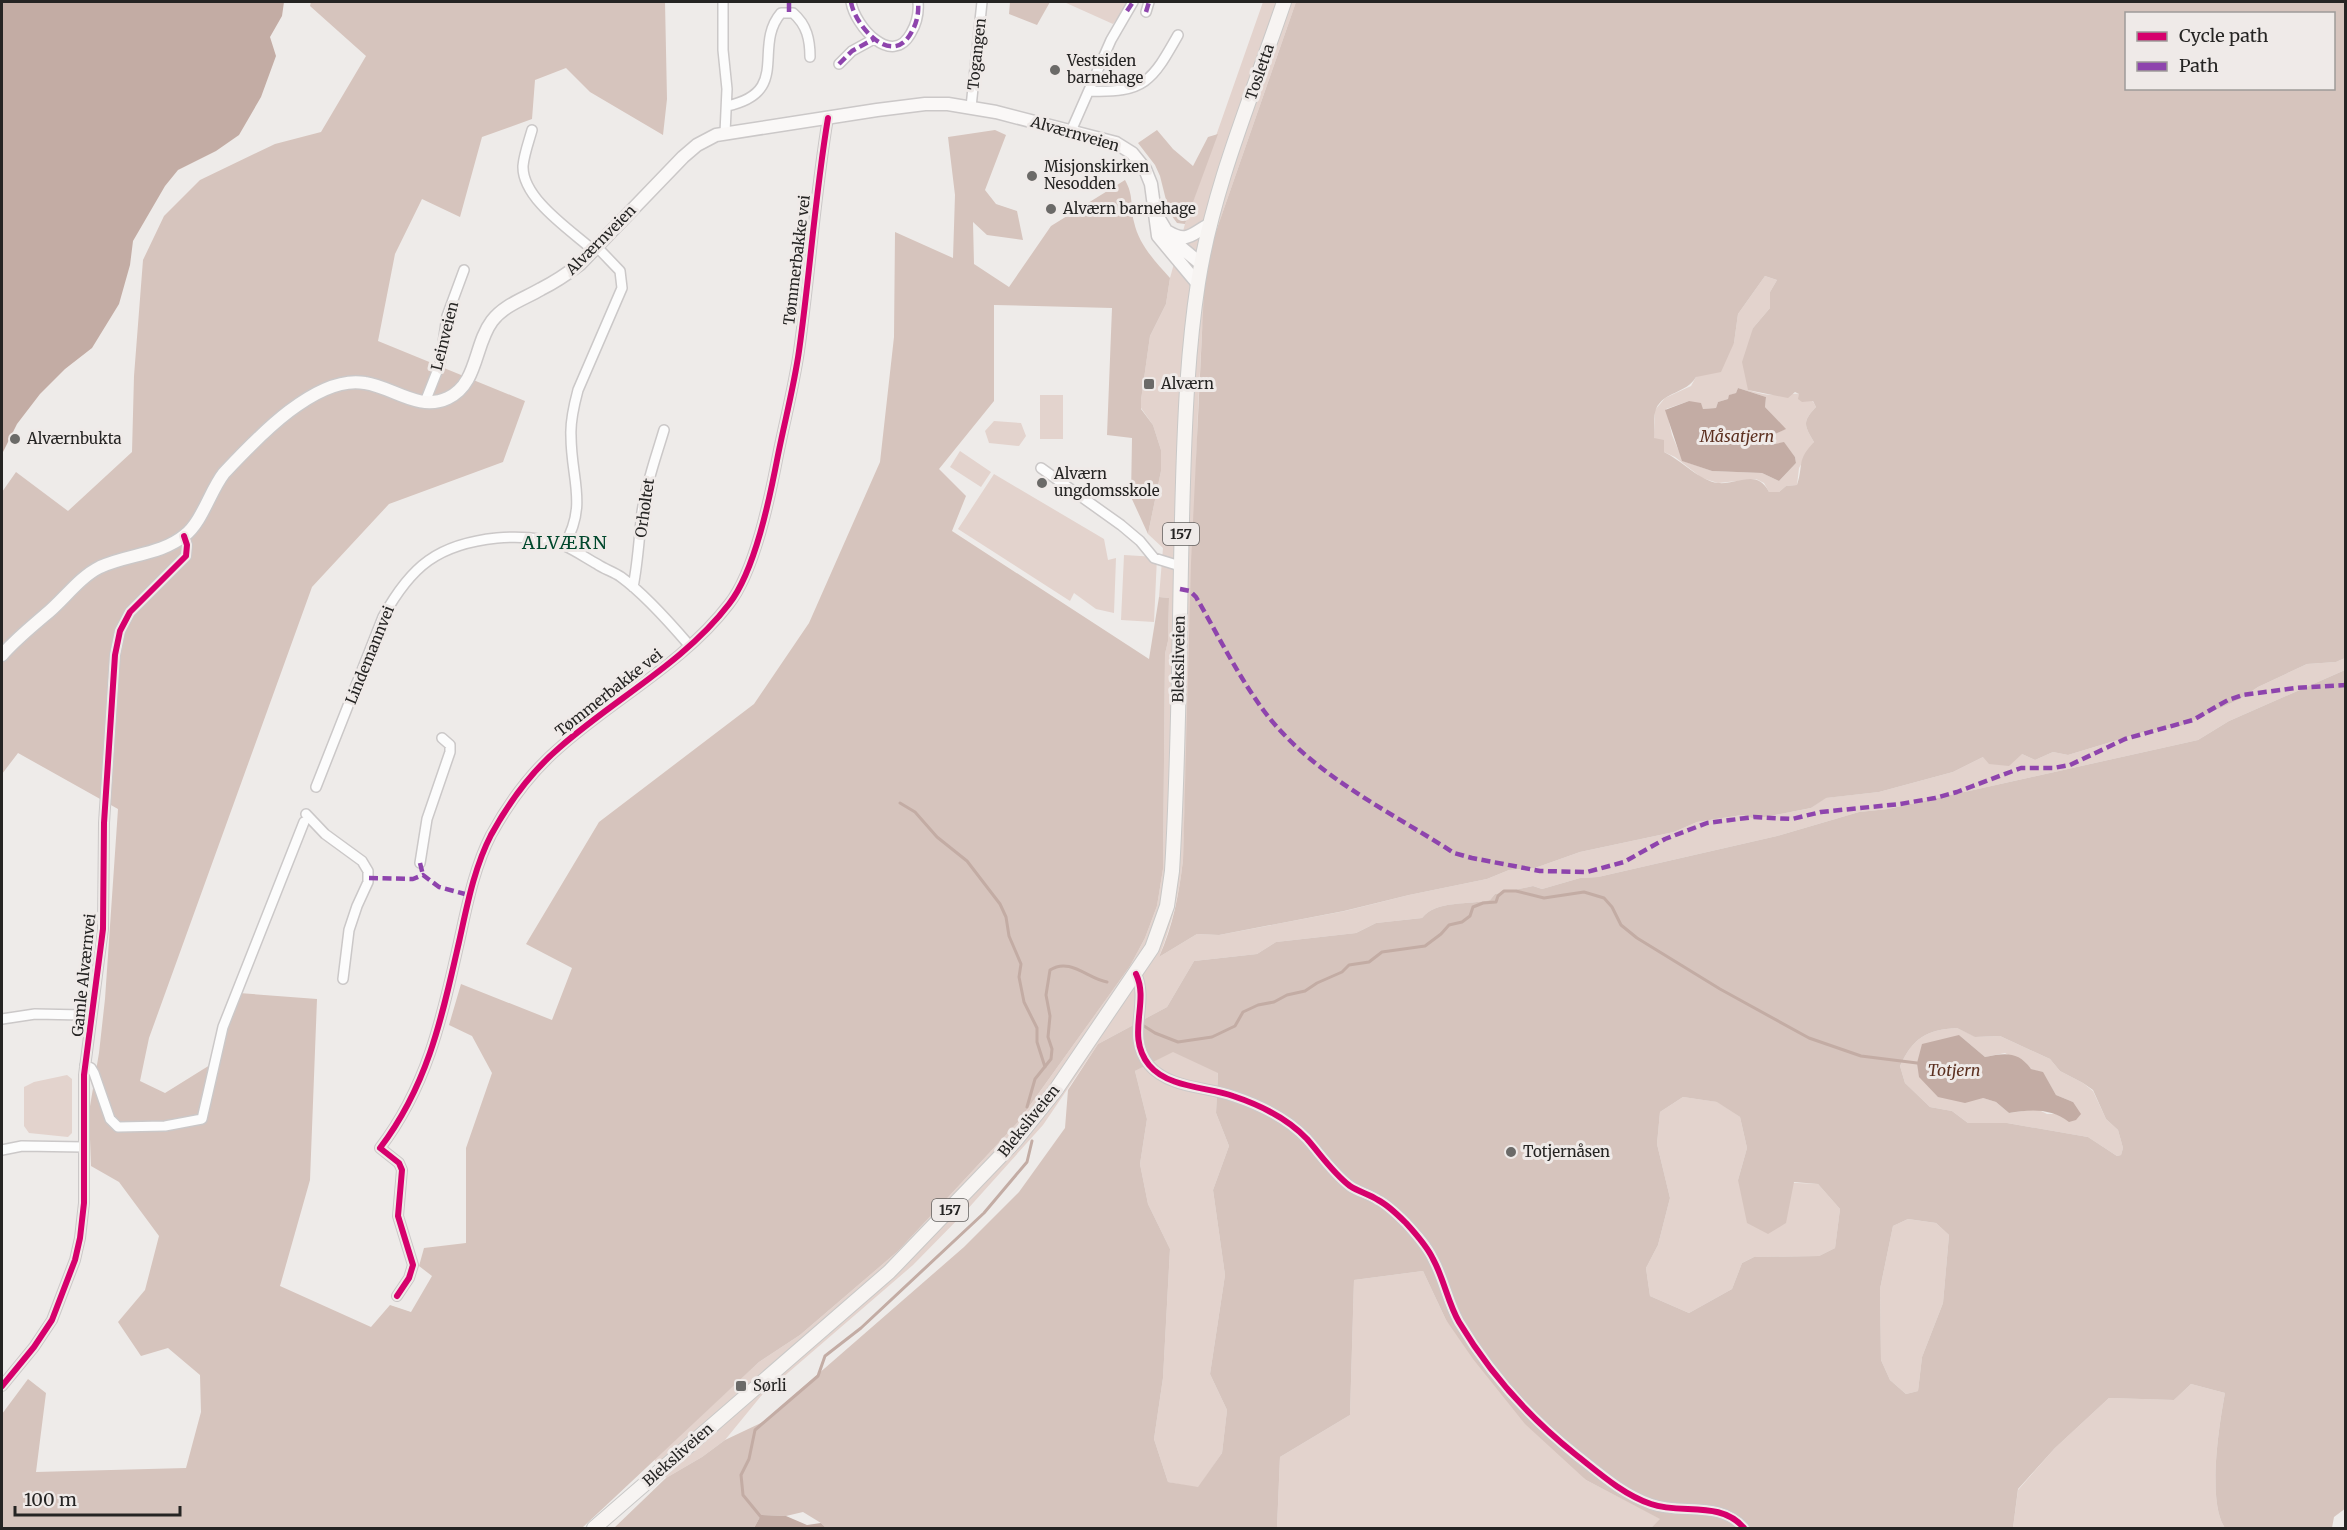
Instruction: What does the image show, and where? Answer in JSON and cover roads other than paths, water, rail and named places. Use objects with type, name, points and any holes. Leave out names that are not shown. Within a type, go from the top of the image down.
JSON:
[{"type":"main road","name":"Tosletta","points":[[1209,225],[1284,2]]},
{"type":"main road","name":"Alværnveien","points":[[424,402],[446,399],[464,386],[471,374],[483,335],[497,315],[508,306],[561,279],[595,249],[683,157],[706,140],[725,133],[926,105],[971,107],[1116,143],[1137,158],[1148,175],[1158,236],[1198,284]]},
{"type":"main road","name":"Alværnveien","points":[[1154,208],[1171,238],[1201,264]]},
{"type":"main road","points":[[1165,230],[1176,237],[1186,238],[1209,225]]},
{"type":"main road","name":"157","points":[[1201,264],[1209,225]]},
{"type":"main road","name":"Bleksliveien","points":[[594,1528],[854,1304],[934,1227],[1039,1113],[1136,974],[1159,933],[1168,899],[1172,871],[1188,369],[1201,264]]},
{"type":"main road","points":[[2,655],[85,577],[99,568],[161,549],[184,536],[191,529],[224,473],[279,421],[315,394],[337,384],[357,382],[424,402]]},
{"type":"street","points":[[723,2],[727,106],[725,133]]},
{"type":"street","points":[[789,2],[789,12]]},
{"type":"street","points":[[851,2],[857,20],[874,39],[894,47],[903,44],[913,30],[918,17],[918,2]]},
{"type":"street","name":"Togangen","points":[[971,107],[982,2]]},
{"type":"street","points":[[1071,131],[1111,40],[1133,2]]},
{"type":"street","points":[[1146,12],[1149,2]]},
{"type":"street","points":[[727,106],[751,98],[761,88],[776,18],[781,13],[789,12],[798,17],[806,31],[810,57]]},
{"type":"street","points":[[1089,91],[1107,91],[1139,85],[1147,81],[1159,67],[1178,34]]},
{"type":"street","points":[[839,64],[852,51],[874,39]]},
{"type":"street","name":"Tømmerbakke vei","points":[[397,1296],[409,1278],[413,1265],[398,1216],[402,1170],[399,1163],[380,1148],[415,1092],[432,1050],[468,898],[489,840],[513,797],[544,762],[711,626],[738,592],[754,551],[772,492],[799,351],[828,118]]},
{"type":"street","points":[[532,130],[523,167],[527,183],[552,215],[620,271],[621,288],[578,390],[574,405],[570,438],[577,516],[573,530],[564,546],[620,577],[633,587],[689,645]]},
{"type":"street","name":"Leinveien","points":[[424,402],[440,364],[447,316],[464,270]]},
{"type":"street","name":"Orholtet","points":[[633,587],[638,564],[642,511],[648,482],[664,430]]},
{"type":"street","points":[[1041,468],[1121,525],[1140,541],[1154,558],[1180,566]]},
{"type":"street","name":"Gamle Alværnvei","points":[[2,1386],[46,1330],[57,1310],[75,1260],[84,1203],[85,1065],[103,929],[104,823],[115,655],[120,631],[130,612],[186,556],[187,546],[184,536]]},
{"type":"street","name":"Lindemannvei","points":[[316,788],[382,617],[406,580],[436,555],[451,547],[471,541],[531,537],[564,546]]},
{"type":"street","points":[[420,863],[427,819],[450,752],[450,745],[442,738]]},
{"type":"street","points":[[85,1065],[94,1073],[110,1119],[118,1127],[165,1126],[202,1119],[230,1009],[305,818],[362,861],[368,871],[368,882],[349,930],[343,979]]},
{"type":"street","points":[[1136,974],[1141,984],[1138,1039],[1151,1067],[1168,1078],[1234,1096],[1288,1121],[1352,1187],[1380,1200],[1405,1222],[1433,1259],[1458,1321],[1516,1400],[1540,1426],[1607,1479],[1637,1498],[1662,1507],[1721,1513],[1734,1519],[1744,1528]]},
{"type":"street","name":"Gamle Alværnvei","points":[[2,1019],[35,1014],[83,1015]]},
{"type":"street","points":[[2,1150],[22,1146],[84,1147]]},
{"type":"water","points":[[2,2],[284,2],[282,16],[270,37],[276,56],[261,97],[239,135],[216,151],[178,170],[165,186],[133,241],[130,265],[119,304],[92,348],[65,369],[40,394],[17,424],[2,454]]},
{"type":"water","name":"Måsatjern","points":[[1738,388],[1766,397],[1765,407],[1786,429],[1773,435],[1775,444],[1784,442],[1795,457],[1796,463],[1779,481],[1762,473],[1712,471],[1682,461],[1665,410],[1689,401],[1701,403],[1703,409],[1716,408],[1718,402],[1728,399],[1729,395],[1736,393]]},
{"type":"water","name":"Totjern","points":[[1959,1035],[1985,1057],[2016,1056],[2031,1069],[2043,1072],[2056,1095],[2073,1102],[2081,1114],[2076,1120],[2069,1122],[2048,1112],[2009,1113],[1996,1102],[1983,1098],[1965,1103],[1938,1097],[1919,1077],[1917,1063],[1922,1044]]},
{"type":"water","points":[[761,1515],[786,1516],[807,1525],[821,1523],[826,1528],[754,1528]]},
{"type":"waterway","points":[[900,803],[915,812],[937,837],[967,861],[1000,904],[1006,917],[1009,936],[1021,964],[1019,977],[1024,1002],[1037,1028],[1037,1042],[1045,1067]]},
{"type":"waterway","points":[[1144,1026],[1178,1042],[1212,1037],[1235,1026],[1243,1012],[1258,1005],[1274,1002],[1287,995],[1305,991],[1342,972],[1349,965],[1369,962],[1382,952],[1425,946],[1449,925],[1462,922],[1470,916],[1473,907],[1496,902],[1498,896],[1504,891],[1516,891],[1544,898],[1584,892],[1604,898],[1612,907],[1621,925],[1637,938],[1720,989],[1809,1038],[1861,1056],[1917,1063]]},
{"type":"waterway","points":[[1027,1107],[1035,1079],[1051,1059],[1052,1049],[1048,1037],[1050,1016],[1046,995],[1050,970],[1057,967],[1072,967],[1107,982]]},
{"type":"waterway","points":[[761,1517],[743,1495],[741,1475],[749,1459],[755,1430],[818,1376],[825,1356],[861,1328],[984,1213],[1027,1162],[1032,1141]]},
{"type":"place","name":"Vestsiden barnehage","points":[[1055,70]]},
{"type":"place","name":"Misjonskirken Nesodden","points":[[1032,176]]},
{"type":"place","name":"Alværn barnehage","points":[[1051,209]]},
{"type":"place","name":"Alværn","points":[[1149,384]]},
{"type":"place","name":"Alværnbukta","points":[[15,439]]},
{"type":"place","name":"Alværn ungdomsskole","points":[[1042,483]]},
{"type":"place","name":"Totjernåsen","points":[[1511,1152]]},
{"type":"place","name":"Sørli","points":[[741,1386]]},
{"type":"district","name":"ALVÆRN","points":[[565,543]]}]
